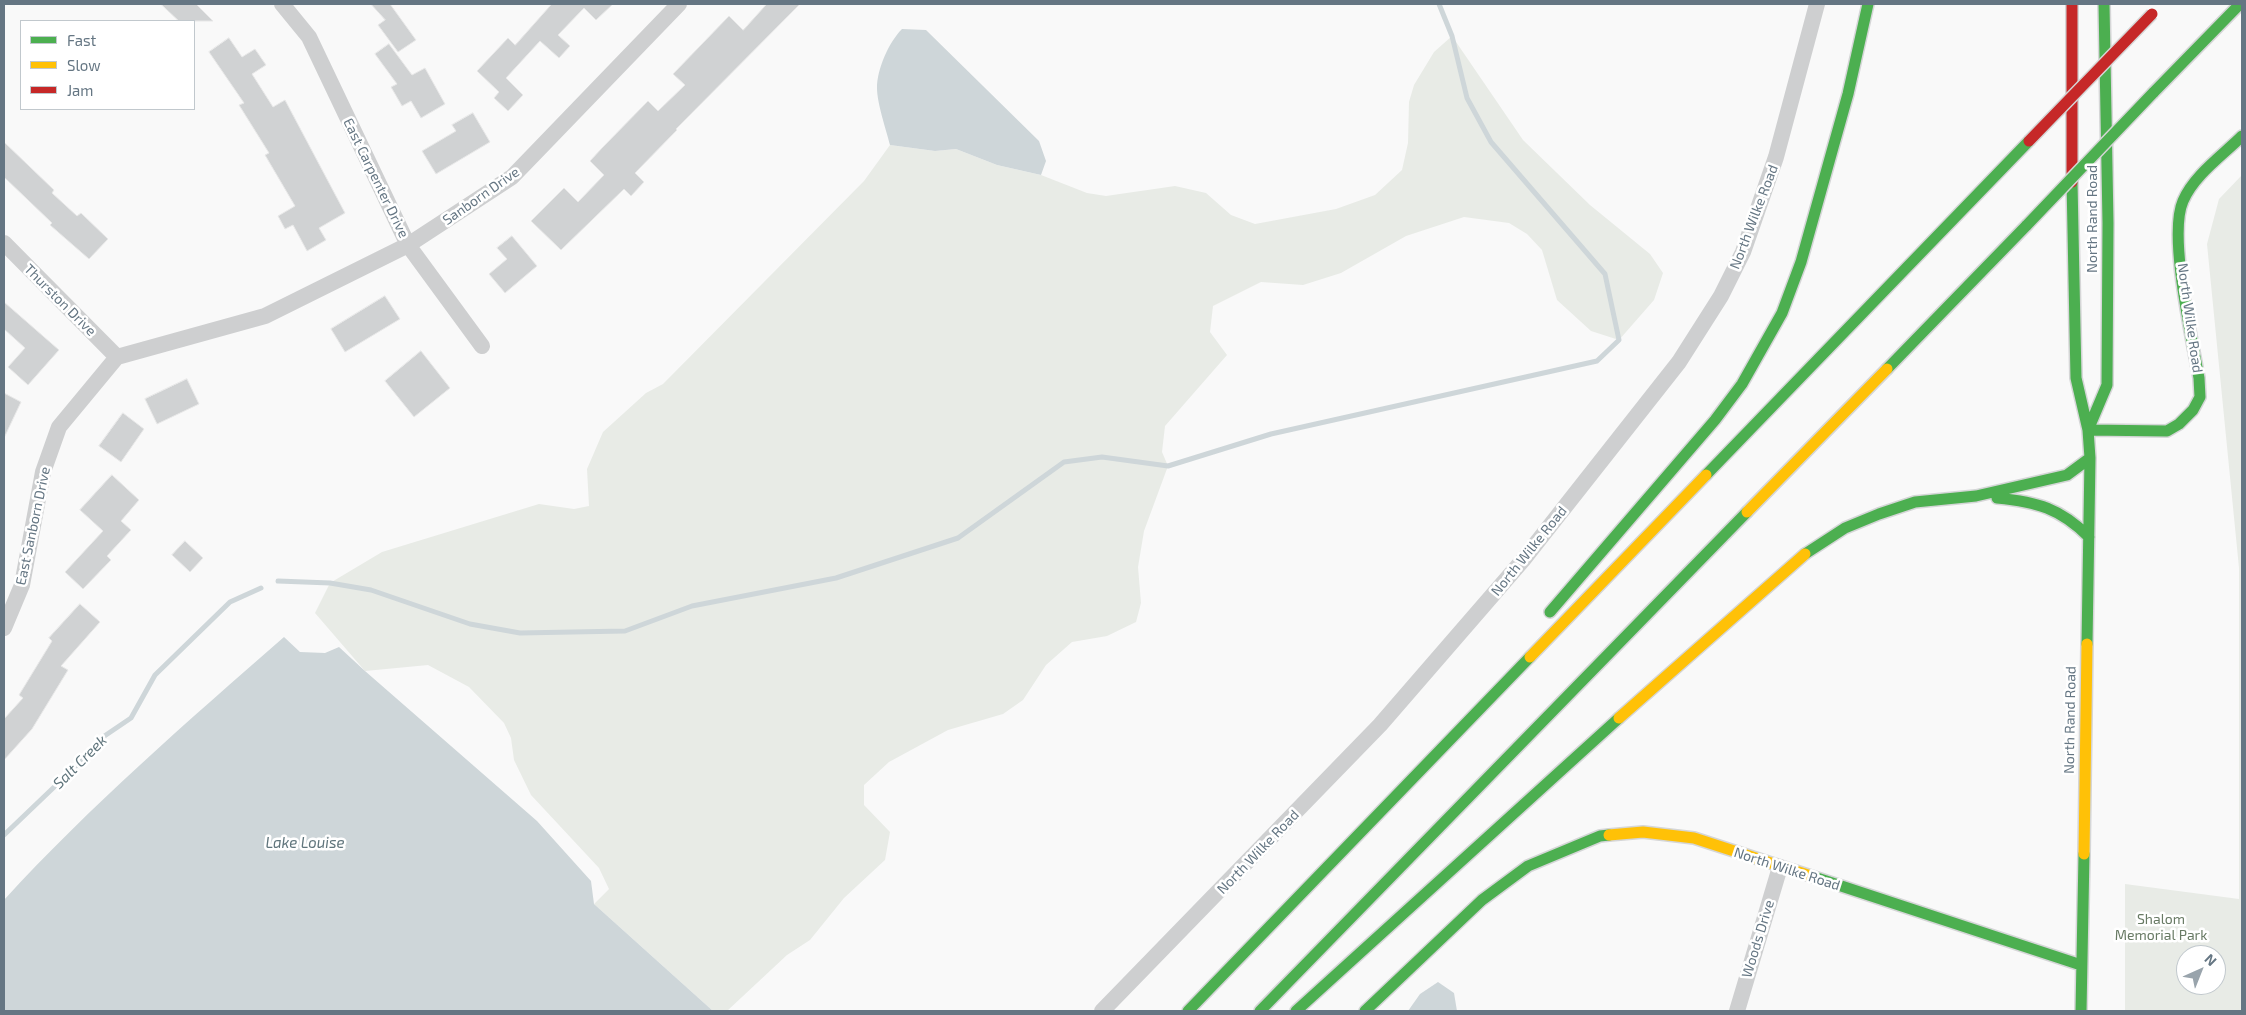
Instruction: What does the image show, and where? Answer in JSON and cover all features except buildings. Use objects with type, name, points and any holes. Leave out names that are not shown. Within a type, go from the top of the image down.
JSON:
[{"type":"main road","points":[[1541,622],[1716,420],[1742,384],[1782,313],[1806,245],[1848,94],[1868,4]]},
{"type":"main road","name":"North Rand Road","points":[[2072,4],[2072,221],[2076,378],[2088,430],[2090,458],[2081,1011]]},
{"type":"main road","name":"North Rand Road","points":[[2088,430],[2107,385],[2108,223],[2104,4]]},
{"type":"main road","points":[[1188,1011],[2162,4]]},
{"type":"main road","points":[[1260,1011],[2240,4]]},
{"type":"main road","name":"North Wilke Road","points":[[2088,430],[2167,431],[2179,424],[2196,404],[2200,396],[2199,378],[2178,240],[2180,214],[2183,202],[2191,188],[2242,136]]},
{"type":"main road","points":[[1296,1011],[1608,729],[1810,550],[1845,528],[1915,502],[1976,496],[2067,475],[2090,458]]},
{"type":"main road","points":[[1976,496],[2028,501],[2056,509],[2073,521],[2088,537]]},
{"type":"main road","points":[[1347,846],[1490,682]]},
{"type":"main road","name":"North Wilke Road","points":[[1365,1011],[1482,900],[1528,866],[1600,836],[1643,832],[1694,838],[2081,965]]},
{"type":"street","name":"East Carpenter Drive","points":[[282,4],[308,37],[408,246],[482,346]]},
{"type":"street","name":"Sanborn Drive","points":[[117,356],[266,316],[408,246],[512,178],[679,4]]},
{"type":"street","name":"North Wilke Road","points":[[1102,1011],[1380,725],[1523,560],[1679,362],[1721,296],[1743,252],[1776,157],[1817,4]]},
{"type":"street","name":"Thurston Drive","points":[[4,243],[117,356]]},
{"type":"street","name":"East Sanborn Drive","points":[[4,628],[22,585],[43,472],[59,427],[117,356]]},
{"type":"street","name":"Woods Drive","points":[[1734,1011],[1780,867]]},
{"type":"green space","points":[[1452,36],[1523,140],[1590,205],[1650,254],[1663,273],[1654,300],[1619,340],[1591,331],[1557,300],[1542,250],[1527,234],[1509,223],[1464,217],[1406,236],[1341,273],[1303,285],[1261,282],[1213,306],[1210,332],[1227,355],[1165,426],[1162,452],[1168,466],[1144,531],[1138,567],[1141,603],[1136,622],[1107,636],[1072,642],[1046,665],[1023,700],[1003,714],[948,730],[889,762],[864,785],[864,805],[890,832],[885,860],[844,898],[810,940],[787,955],[727,1011],[713,1011],[594,904],[609,889],[599,868],[531,795],[514,760],[511,738],[504,723],[469,687],[428,665],[365,671],[315,613],[330,583],[382,552],[539,504],[574,509],[589,506],[587,469],[603,432],[646,393],[663,384],[864,181],[890,145],[935,151],[956,149],[997,165],[1041,175],[1087,193],[1106,196],[1175,186],[1206,193],[1231,215],[1255,224],[1336,209],[1375,195],[1402,170],[1408,143],[1409,102],[1414,85],[1434,52]]},
{"type":"green space","name":"Shalom Memorial Park","points":[[2242,175],[2242,1011],[2125,1011],[2125,884],[2239,899],[2239,568],[2207,244],[2219,199]]},
{"type":"water","points":[[902,29],[926,30],[1039,141],[1046,161],[1041,175],[997,165],[956,149],[935,151],[890,145],[878,101],[877,88],[879,73],[885,56],[897,34]]},
{"type":"water","name":"Lake Louise","points":[[284,637],[300,652],[325,653],[339,647],[537,821],[591,881],[594,904],[713,1011],[4,1011],[4,900],[106,797],[176,732]]},
{"type":"water","points":[[1438,982],[1454,993],[1457,1011],[1408,1011],[1420,994]]},
{"type":"waterway","points":[[278,581],[330,583],[371,590],[470,624],[520,633],[625,631],[692,606],[836,578],[958,538],[1064,462],[1102,457],[1168,466],[1271,434],[1597,361],[1619,340],[1605,274],[1491,142],[1467,98],[1452,36],[1439,4]]},
{"type":"waterway","name":"Salt Creek","points":[[4,835],[96,747],[100,739],[131,718],[155,675],[230,602],[261,588]]},
{"type":"traffic: fast","points":[[1550,612],[1715,420],[1742,384],[1782,313],[1801,262],[1848,94],[1868,4]]},
{"type":"traffic: fast","points":[[2088,430],[2107,385],[2108,223],[2104,4]]},
{"type":"traffic: fast","points":[[2153,93],[2240,4]]},
{"type":"traffic: fast","points":[[2027,225],[2153,93]]},
{"type":"traffic: fast","points":[[2088,430],[2167,431],[2179,424],[2193,410],[2200,397],[2199,378],[2183,288],[2178,238],[2179,217],[2183,201],[2194,183],[2201,174],[2242,136]]},
{"type":"traffic: fast","points":[[1706,475],[2029,141]]},
{"type":"traffic: fast","points":[[2072,182],[2076,378],[2088,430],[2090,458],[2087,644]]},
{"type":"traffic: fast","points":[[1887,369],[2027,225]]},
{"type":"traffic: fast","points":[[1805,554],[1845,528],[1879,514],[1915,502],[1976,496],[2067,475],[2090,458]]},
{"type":"traffic: fast","points":[[1997,498],[2036,504],[2047,508],[2068,519],[2089,537]]},
{"type":"traffic: fast","points":[[1260,1011],[1747,512]]},
{"type":"traffic: fast","points":[[1188,1011],[1530,657]]},
{"type":"traffic: fast","points":[[1296,1011],[1619,718]]},
{"type":"traffic: fast","points":[[1365,1011],[1482,900],[1528,866],[1600,836],[1609,835]]},
{"type":"traffic: fast","points":[[2081,1011],[2084,854]]},
{"type":"traffic: fast","points":[[1814,877],[2081,965]]},
{"type":"traffic: slow","points":[[1747,512],[1887,369]]},
{"type":"traffic: slow","points":[[1530,657],[1706,475]]},
{"type":"traffic: slow","points":[[1619,718],[1805,554]]},
{"type":"traffic: slow","points":[[2084,854],[2087,644]]},
{"type":"traffic: slow","points":[[1609,835],[1643,832],[1694,838],[1814,877]]},
{"type":"traffic: jam","points":[[2072,4],[2072,182]]},
{"type":"traffic: jam","points":[[2029,141],[2152,14]]}]
